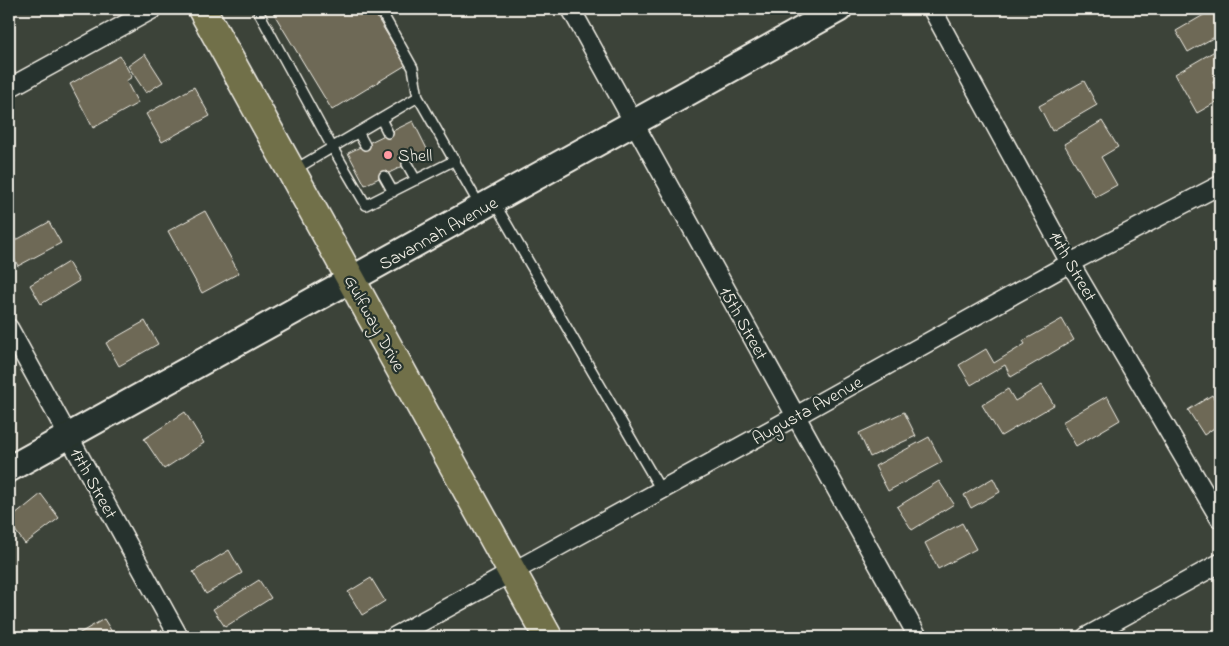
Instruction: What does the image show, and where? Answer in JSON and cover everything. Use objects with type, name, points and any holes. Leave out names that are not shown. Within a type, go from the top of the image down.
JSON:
[{"type":"main road","name":"Gulfway Drive","points":[[202,9],[548,637]]},
{"type":"street","points":[[9,88],[153,9]]},
{"type":"street","name":"15th Street","points":[[571,9],[918,637]]},
{"type":"street","name":"Savannah Avenue","points":[[9,469],[839,9]]},
{"type":"street","name":"14th Street","points":[[932,9],[1070,263],[1220,520]]},
{"type":"street","name":"Augusta Avenue","points":[[394,637],[1070,263],[1220,185]]},
{"type":"street","name":"17th Street","points":[[9,328],[179,637]]},
{"type":"street","points":[[1086,637],[1220,563]]},
{"type":"lane","points":[[256,9],[366,205],[454,160]]},
{"type":"lane","points":[[380,9],[413,68],[418,97],[454,160],[488,205],[661,490]]},
{"type":"lane","points":[[291,171],[418,97]]},
{"type":"lane","points":[[381,119],[388,133]]},
{"type":"lane","points":[[358,132],[365,144]]},
{"type":"lane","points":[[407,164],[416,180]]},
{"type":"lane","points":[[384,176],[393,192]]},
{"type":"building","points":[[271,9],[372,9],[406,65],[332,110]]},
{"type":"building","points":[[1214,9],[1220,9],[1220,34],[1188,52],[1176,31]]},
{"type":"building","points":[[1220,48],[1220,78],[1213,82],[1220,100],[1197,113],[1175,74]]},
{"type":"building","points":[[145,54],[163,82],[146,93],[128,66]]},
{"type":"building","points":[[120,56],[132,77],[126,81],[138,103],[93,128],[70,84]]},
{"type":"building","points":[[1084,81],[1097,105],[1052,131],[1039,106]]},
{"type":"building","points":[[194,87],[210,116],[162,142],[146,114]]},
{"type":"building","points":[[413,121],[429,153],[365,185],[348,153]]},
{"type":"building","points":[[1102,121],[1118,147],[1101,157],[1117,185],[1095,197],[1064,144]]},
{"type":"building","points":[[9,151],[15,162],[9,166]]},
{"type":"building","points":[[205,211],[239,273],[202,293],[168,231]]},
{"type":"building","points":[[49,222],[61,243],[18,266],[9,249],[9,244]]},
{"type":"building","points":[[68,262],[79,281],[41,304],[30,285]]},
{"type":"building","points":[[1062,319],[1074,340],[1011,377],[1005,365],[971,385],[959,365],[986,349],[994,363],[1025,344],[1023,341]]},
{"type":"building","points":[[145,321],[158,344],[119,366],[106,343]]},
{"type":"building","points":[[1042,385],[1054,405],[1001,436],[982,405],[1008,389],[1015,401]]},
{"type":"building","points":[[1212,395],[1220,408],[1220,424],[1204,435],[1188,410]]},
{"type":"building","points":[[1107,396],[1120,420],[1076,446],[1062,422]]},
{"type":"building","points":[[185,412],[204,443],[164,469],[144,439]]},
{"type":"building","points":[[904,412],[916,436],[870,457],[859,433]]},
{"type":"building","points":[[929,437],[942,462],[888,491],[875,466]]},
{"type":"building","points":[[993,478],[1000,492],[971,508],[964,495]]},
{"type":"building","points":[[939,481],[954,504],[912,530],[897,507]]},
{"type":"building","points":[[41,494],[59,518],[25,544],[9,520]]},
{"type":"building","points":[[962,523],[976,549],[938,569],[925,543]]},
{"type":"building","points":[[229,550],[242,573],[206,594],[193,572]]},
{"type":"building","points":[[371,578],[385,601],[362,615],[348,592]]},
{"type":"building","points":[[259,580],[271,598],[225,627],[213,609]]},
{"type":"building","points":[[104,619],[115,637],[73,637]]},
{"type":"place","name":"Shell","points":[[388,155]]}]
